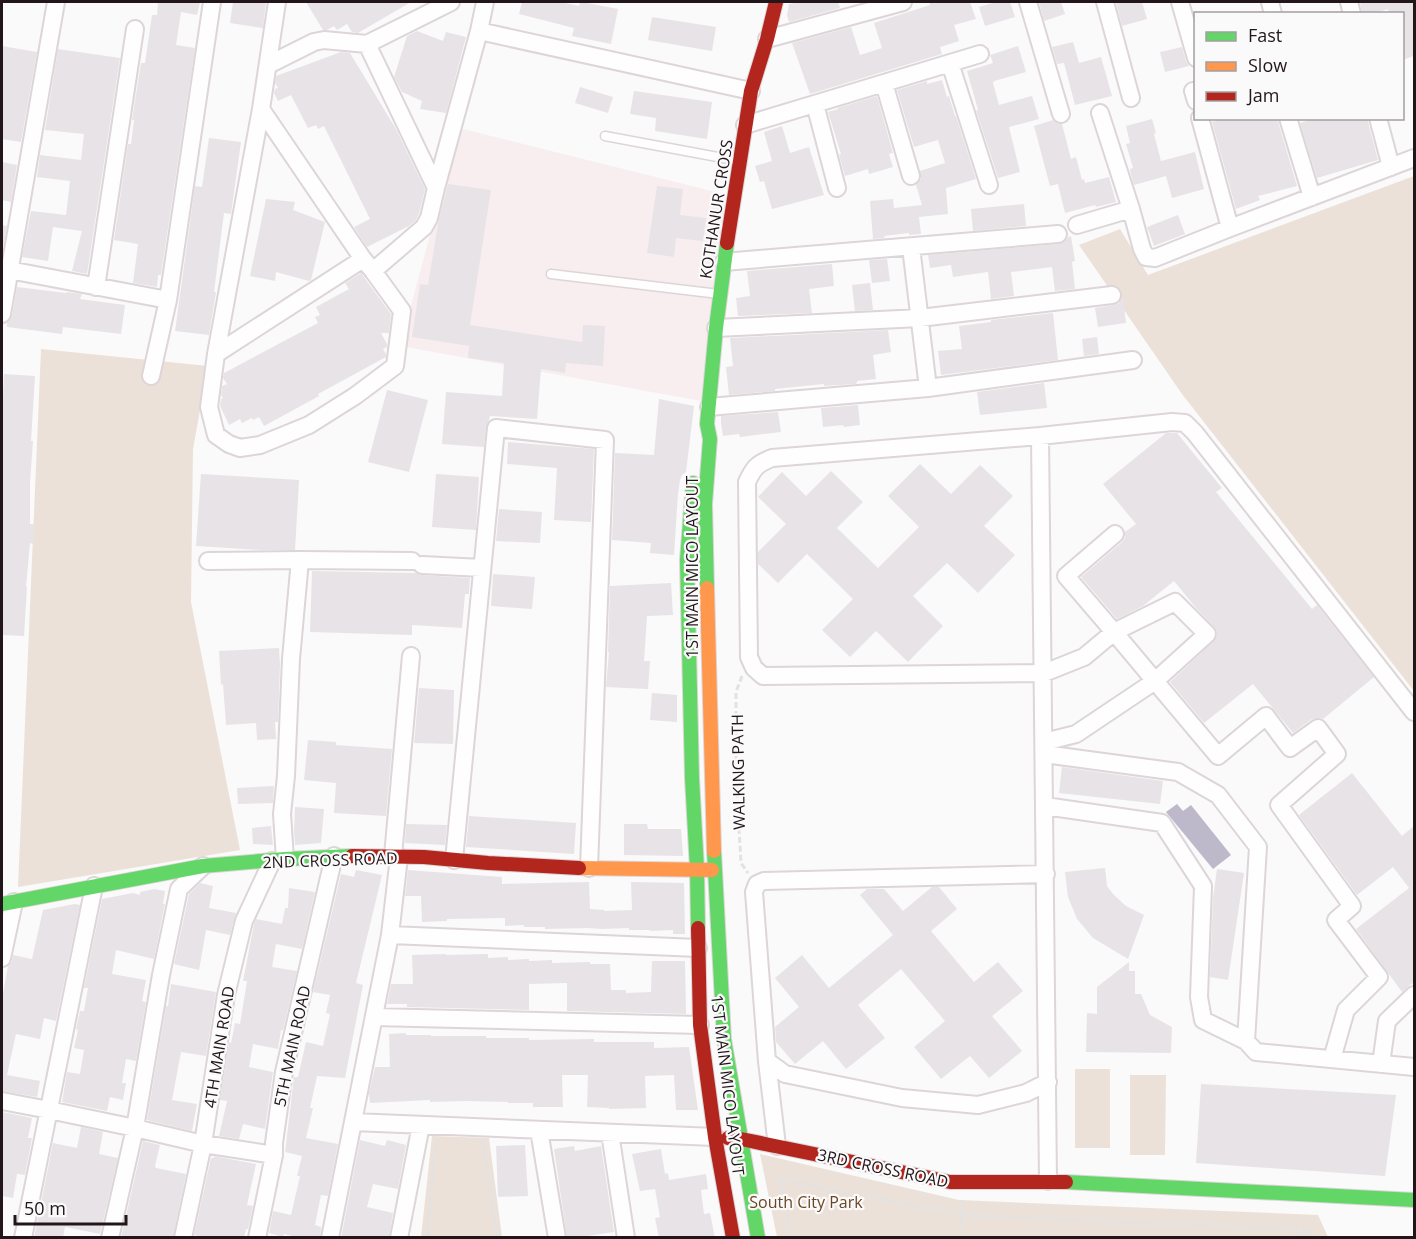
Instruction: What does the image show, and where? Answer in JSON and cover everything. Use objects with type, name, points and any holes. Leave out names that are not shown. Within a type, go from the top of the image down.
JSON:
[{"type":"street","points":[[2,314],[56,2]]},
{"type":"street","points":[[151,376],[168,300],[212,2]]},
{"type":"street","points":[[261,109],[402,311],[395,366],[355,396],[309,424],[260,445],[240,448],[216,435],[209,407],[216,354],[261,109],[277,2]]},
{"type":"street","points":[[268,65],[314,42],[324,40],[367,44],[452,2]]},
{"type":"street","points":[[216,354],[368,265],[424,227],[429,218],[485,2]]},
{"type":"street","name":"KOTHANUR CROSS","points":[[707,424],[720,294],[739,161],[751,91],[776,2]]},
{"type":"street","points":[[767,39],[903,2]]},
{"type":"street","points":[[1028,2],[1061,114]]},
{"type":"street","points":[[1105,2],[1131,98]]},
{"type":"street","points":[[1180,2],[1194,51]]},
{"type":"street","points":[[96,287],[135,29]]},
{"type":"street","points":[[479,31],[751,91]]},
{"type":"street","points":[[367,44],[436,188]]},
{"type":"street","points":[[745,125],[980,54]]},
{"type":"street","points":[[950,63],[989,185]]},
{"type":"street","points":[[884,83],[911,176]]},
{"type":"street","points":[[815,104],[837,188]]},
{"type":"street","points":[[1100,113],[1146,257],[1155,258],[1414,158]]},
{"type":"street","points":[[1201,120],[1230,228]]},
{"type":"street","points":[[1289,120],[1312,197]]},
{"type":"street","points":[[1379,120],[1391,167]]},
{"type":"street","points":[[1077,225],[1131,209]]},
{"type":"street","points":[[724,262],[1058,234]]},
{"type":"street","points":[[911,247],[928,388]]},
{"type":"street","points":[[9,270],[168,300]]},
{"type":"street","points":[[716,328],[920,318],[1112,295]]},
{"type":"street","points":[[709,407],[928,388],[1132,360]]},
{"type":"street","points":[[1044,748],[1076,734],[1155,681],[1207,634],[1175,602],[1114,632],[1084,657],[1044,673],[763,676],[754,668],[749,657],[747,482],[759,463],[772,458],[1041,436],[1172,422],[1185,423],[1414,712]]},
{"type":"street","name":"1ST MAIN MICO LAYOUT","points":[[707,424],[701,436],[691,496],[687,560],[692,778],[697,869],[700,1025],[715,1137],[733,1238]]},
{"type":"street","name":"1ST MAIN MICO LAYOUT","points":[[707,424],[710,439],[705,504],[716,870],[724,1039],[758,1238]]},
{"type":"street","points":[[454,860],[496,428],[604,440],[589,868]]},
{"type":"street","points":[[1041,436],[1048,1181]]},
{"type":"street","points":[[1115,534],[1066,576],[1218,756],[1266,716],[1290,748],[1318,728],[1337,754],[1278,805],[1352,906],[1336,920],[1379,977],[1346,1010],[1332,1059]]},
{"type":"street","points":[[278,860],[286,776],[291,659],[300,560]]},
{"type":"street","points":[[208,561],[300,560],[417,563],[482,568]]},
{"type":"street","points":[[330,1238],[390,935],[411,656]]},
{"type":"street","points":[[1044,748],[1178,772],[1218,795],[1258,848],[1246,1041]]},
{"type":"street","points":[[1045,806],[1162,823],[1203,886],[1199,997],[1203,1020],[1246,1041],[1256,1052],[1414,1067]]},
{"type":"street","name":"2ND CROSS ROAD","points":[[8,903],[203,866],[334,856],[396,856],[589,868],[716,870]]},
{"type":"street","name":"5TH MAIN ROAD","points":[[257,1238],[274,1155],[284,1072],[334,856]]},
{"type":"street","name":"4TH MAIN ROAD","points":[[183,1238],[203,1144],[226,995],[244,921],[278,860]]},
{"type":"street","points":[[110,1238],[135,1128],[161,975],[179,889],[203,866]]},
{"type":"street","points":[[777,1146],[767,1061],[754,892],[757,884],[764,881],[1046,874]]},
{"type":"street","points":[[23,1238],[94,886]]},
{"type":"street","points":[[2,958],[8,903]]},
{"type":"street","points":[[390,935],[698,948]]},
{"type":"street","points":[[1381,1064],[1387,1021],[1414,995]]},
{"type":"street","points":[[374,1017],[700,1025]]},
{"type":"street","points":[[767,1061],[785,1074],[902,1098],[978,1105],[1026,1093],[1048,1082]]},
{"type":"street","points":[[2,1101],[203,1144],[274,1155]]},
{"type":"street","name":"3RD CROSS ROAD","points":[[353,1122],[741,1139],[950,1182],[1048,1181],[1414,1200]]},
{"type":"street","points":[[399,1238],[422,1125]]},
{"type":"street","points":[[539,1130],[557,1238]]},
{"type":"street","points":[[610,1132],[626,1238]]},
{"type":"lane","points":[[605,136],[739,161]]},
{"type":"lane","points":[[551,274],[720,294]]},
{"type":"path","name":"WALKING PATH","points":[[749,657],[736,692],[736,777],[741,863],[757,884]]},
{"type":"path","points":[[427,1238],[436,1140]]},
{"type":"path","points":[[483,1142],[497,1238]]},
{"type":"path","points":[[792,1238],[780,1179],[962,1215],[1310,1230]]},
{"type":"path","points":[[960,1238],[964,1183]]},
{"type":"path","points":[[1286,1238],[1310,1230]]},
{"type":"path","points":[[1310,1230],[1313,1238]]},
{"type":"shaded area","points":[[459,128],[728,195],[701,401],[400,346]]},
{"type":"shaded area","points":[[1177,804],[1183,811],[1191,805],[1231,855],[1213,869],[1166,812]]},
{"type":"green space","points":[[1414,176],[1414,691],[1182,394],[1079,245],[1120,229],[1148,275]]},
{"type":"green space","points":[[41,349],[208,366],[193,449],[191,602],[240,850],[18,887]]},
{"type":"green space","points":[[1075,1069],[1110,1069],[1110,1148],[1075,1148]]},
{"type":"green space","points":[[1130,1075],[1166,1075],[1165,1155],[1130,1155]]},
{"type":"green space","points":[[432,1136],[489,1138],[502,1237],[421,1237]]},
{"type":"green space","name":"South City Park","points":[[760,1154],[959,1200],[1318,1215],[1328,1237],[777,1237]]},
{"type":"building","points":[[158,2],[200,2],[197,15],[181,12],[176,45],[195,48],[161,275],[158,275],[157,287],[133,283],[138,244],[114,240],[128,144],[131,144],[134,120],[132,120],[141,63],[145,63],[152,15],[157,15]]},
{"type":"building","points":[[233,2],[266,2],[263,28],[230,23]]},
{"type":"building","points":[[306,2],[411,2],[358,33],[352,32],[347,24],[337,30],[334,26],[323,30]]},
{"type":"building","points":[[522,2],[561,2],[579,6],[582,2],[618,9],[611,44],[572,36],[574,28],[519,14]]},
{"type":"building","points":[[838,2],[840,8],[789,22],[787,15],[789,4]]},
{"type":"building","points":[[929,2],[970,2],[976,19],[954,25],[959,41],[940,47],[942,54],[810,94],[792,43],[851,27],[860,55],[882,48],[874,23],[930,5]]},
{"type":"building","points":[[996,2],[1010,2],[1015,17],[985,26],[979,7]]},
{"type":"building","points":[[1039,2],[1061,2],[1065,14],[1044,21]]},
{"type":"building","points":[[1116,2],[1142,2],[1147,19],[1122,26]]},
{"type":"building","points":[[1360,2],[1414,2],[1414,56],[1404,59],[1404,12],[1389,12],[1388,9],[1378,12],[1362,12]]},
{"type":"building","points":[[652,17],[716,27],[712,51],[648,40]]},
{"type":"building","points":[[417,31],[443,41],[446,32],[466,37],[446,113],[420,109],[422,101],[402,92],[394,77],[407,36]]},
{"type":"building","points":[[1073,42],[1079,63],[1101,57],[1112,96],[1075,105],[1064,63],[1057,64],[1052,47]]},
{"type":"building","points":[[2,46],[37,52],[21,142],[2,139]]},
{"type":"building","points":[[1018,46],[1026,72],[994,81],[999,105],[1032,96],[1039,119],[1009,127],[1020,172],[998,178],[976,110],[978,110],[967,71],[993,63],[990,55]]},
{"type":"building","points":[[1182,47],[1189,66],[1165,72],[1160,52]]},
{"type":"building","points":[[58,49],[120,58],[87,274],[72,271],[82,231],[53,227],[48,261],[22,257],[31,211],[66,215],[70,181],[37,177],[40,155],[81,160],[84,134],[45,130]]},
{"type":"building","points":[[341,52],[350,53],[396,129],[425,189],[416,220],[409,226],[367,247],[354,227],[370,219],[324,126],[318,129],[316,125],[308,128],[291,95],[278,101],[274,93],[278,88],[275,83],[276,76]]},
{"type":"building","points":[[942,80],[976,179],[946,188],[948,214],[919,217],[921,234],[909,235],[909,233],[873,239],[870,201],[893,199],[894,208],[922,205],[916,185],[921,179],[920,171],[945,163],[938,140],[914,147],[897,90],[927,81],[927,84]]},
{"type":"building","points":[[580,87],[613,97],[608,113],[575,103]]},
{"type":"building","points":[[634,91],[712,102],[707,139],[655,131],[656,118],[630,114]]},
{"type":"building","points":[[877,96],[893,153],[889,154],[893,167],[869,174],[868,169],[845,176],[828,112]]},
{"type":"building","points":[[1152,119],[1161,161],[1195,152],[1204,189],[1172,198],[1166,176],[1134,185],[1130,171],[1133,168],[1126,144],[1130,143],[1126,126]]},
{"type":"building","points":[[1053,120],[1062,124],[1071,159],[1076,157],[1082,180],[1084,179],[1085,183],[1109,177],[1116,202],[1065,213],[1058,184],[1050,186],[1034,126]]},
{"type":"building","points":[[1218,120],[1278,120],[1297,186],[1258,196],[1260,200],[1236,209],[1212,122]]},
{"type":"building","points":[[1310,120],[1368,120],[1378,160],[1317,178],[1300,123]]},
{"type":"building","points":[[782,126],[790,153],[809,147],[824,195],[772,209],[764,181],[760,182],[755,166],[772,161],[764,132]]},
{"type":"building","points":[[209,138],[241,142],[231,214],[224,213],[209,335],[175,331],[195,186],[202,187]]},
{"type":"building","points":[[2,162],[17,165],[11,202],[2,200]]},
{"type":"building","points":[[448,184],[491,190],[470,325],[582,342],[583,325],[605,326],[603,366],[566,363],[565,373],[541,369],[537,419],[490,416],[486,427],[484,447],[442,444],[446,392],[502,396],[504,363],[468,358],[469,346],[412,337],[420,284],[428,285],[438,224]]},
{"type":"building","points":[[657,186],[683,189],[680,215],[706,218],[703,241],[676,238],[674,257],[647,253]]},
{"type":"building","points":[[266,199],[295,202],[293,210],[325,222],[311,280],[276,272],[275,281],[250,276]]},
{"type":"building","points":[[1024,204],[1026,226],[973,231],[971,209]]},
{"type":"building","points":[[1178,215],[1185,234],[1154,246],[1147,227]]},
{"type":"building","points":[[2,225],[7,226],[2,254]]},
{"type":"building","points":[[1071,236],[1075,261],[1072,262],[1075,289],[1055,291],[1052,267],[1011,272],[1014,296],[991,299],[988,272],[953,277],[951,265],[930,268],[928,255],[1059,244]]},
{"type":"building","points":[[887,259],[890,281],[872,283],[869,260]]},
{"type":"building","points":[[832,264],[834,286],[809,289],[812,313],[738,316],[736,298],[750,296],[747,271]]},
{"type":"building","points":[[361,273],[391,314],[389,333],[381,333],[387,344],[387,347],[383,349],[386,357],[264,426],[259,417],[242,423],[240,419],[229,425],[220,406],[223,398],[222,386],[227,384],[223,378],[224,373],[318,323],[315,317],[320,315],[316,307],[349,289],[345,283]]},
{"type":"building","points":[[870,283],[873,310],[855,311],[852,285]]},
{"type":"building","points":[[17,287],[82,294],[80,299],[125,305],[121,334],[63,327],[62,334],[7,327],[12,316]]},
{"type":"building","points":[[1122,298],[1126,323],[1098,327],[1095,308],[1114,305]]},
{"type":"building","points":[[1053,313],[1058,360],[941,375],[938,351],[962,349],[959,326]]},
{"type":"building","points":[[888,330],[891,352],[873,355],[876,379],[857,381],[855,384],[824,386],[824,384],[729,395],[726,367],[733,366],[730,338]]},
{"type":"building","points":[[1097,337],[1099,354],[1084,356],[1082,339]]},
{"type":"building","points":[[4,374],[35,376],[30,483],[30,524],[34,524],[26,587],[24,636],[2,635]]},
{"type":"building","points":[[1044,383],[1047,408],[980,415],[977,392]]},
{"type":"building","points":[[387,390],[428,400],[409,472],[368,462]]},
{"type":"building","points":[[659,399],[694,406],[686,472],[680,480],[678,494],[674,555],[650,553],[651,543],[612,540],[615,453],[654,455]]},
{"type":"building","points":[[858,405],[860,425],[823,427],[821,408]]},
{"type":"building","points":[[778,412],[781,432],[740,437],[739,434],[723,436],[721,416]]},
{"type":"building","points":[[1166,433],[1177,433],[1222,488],[1216,492],[1312,609],[1317,605],[1374,677],[1323,719],[1312,719],[1293,733],[1253,684],[1204,723],[1170,682],[1214,641],[1217,632],[1214,627],[1174,581],[1143,606],[1117,619],[1081,577],[1122,542],[1125,532],[1136,524],[1103,484]]},
{"type":"building","points":[[508,442],[594,449],[591,522],[554,520],[557,468],[507,464]]},
{"type":"building","points":[[920,464],[951,494],[980,465],[1013,496],[984,526],[1015,555],[978,593],[947,563],[913,596],[943,626],[908,662],[876,631],[850,657],[822,630],[853,599],[807,554],[778,583],[758,564],[758,552],[786,524],[758,497],[782,472],[806,496],[831,471],[863,502],[837,528],[878,568],[919,527],[888,496]]},
{"type":"building","points":[[201,474],[299,480],[295,550],[196,546]]},
{"type":"building","points":[[436,474],[479,477],[476,530],[432,527]]},
{"type":"building","points":[[499,509],[542,512],[540,543],[496,541]]},
{"type":"building","points":[[312,571],[416,573],[470,578],[469,594],[465,594],[462,628],[412,625],[412,635],[310,632]]},
{"type":"building","points":[[493,574],[535,577],[532,609],[491,606]]},
{"type":"building","points":[[671,583],[673,615],[647,616],[644,661],[650,661],[648,689],[606,687],[610,586]]},
{"type":"building","points":[[279,648],[276,739],[257,740],[256,723],[226,725],[219,651]]},
{"type":"building","points":[[419,688],[454,690],[453,744],[414,743]]},
{"type":"building","points":[[652,693],[677,695],[677,722],[650,720]]},
{"type":"building","points":[[308,740],[336,742],[336,745],[392,749],[386,816],[334,813],[336,783],[304,780]]},
{"type":"building","points":[[1062,767],[1163,781],[1160,804],[1059,793]]},
{"type":"building","points":[[1352,773],[1402,836],[1414,826],[1414,982],[1402,992],[1356,929],[1409,888],[1393,867],[1357,895],[1299,815]]},
{"type":"building","points":[[274,786],[273,803],[238,804],[237,788]]},
{"type":"building","points":[[295,807],[324,809],[321,843],[295,845]]},
{"type":"building","points":[[469,816],[576,823],[574,854],[466,847]]},
{"type":"building","points":[[406,824],[447,825],[445,845],[405,843]]},
{"type":"building","points":[[624,824],[647,824],[648,829],[681,829],[683,856],[624,855]]},
{"type":"building","points":[[271,826],[273,845],[253,844],[252,828]]},
{"type":"building","points":[[1105,868],[1107,886],[1113,894],[1126,906],[1144,915],[1128,959],[1093,938],[1077,919],[1068,897],[1065,872]]},
{"type":"building","points":[[1217,869],[1244,873],[1228,980],[1210,977],[1213,898]]},
{"type":"building","points":[[356,870],[382,875],[356,983],[363,985],[345,1078],[317,1076],[310,1108],[313,1108],[306,1138],[338,1144],[328,1196],[321,1195],[315,1225],[321,1227],[320,1238],[300,1238],[284,1234],[283,1237],[269,1233],[273,1211],[291,1215],[300,1176],[297,1176],[302,1156],[285,1152],[294,1077],[298,1077],[306,1042],[323,1046],[330,1014],[326,1013],[330,995],[313,992],[341,874],[354,877]]},
{"type":"building","points":[[408,870],[502,877],[502,884],[589,882],[590,909],[604,911],[632,910],[631,882],[684,883],[685,934],[673,934],[673,930],[650,931],[629,930],[629,928],[545,929],[545,927],[524,927],[524,925],[505,926],[505,918],[422,922],[421,896],[405,896]]},
{"type":"building","points":[[200,883],[213,886],[209,908],[236,913],[230,935],[206,930],[199,970],[174,964],[189,894]]},
{"type":"building","points":[[932,887],[939,887],[957,909],[931,931],[974,982],[998,962],[1023,991],[992,1016],[1022,1051],[989,1078],[970,1056],[941,1079],[914,1047],[945,1021],[901,969],[858,1005],[885,1038],[846,1069],[823,1041],[795,1064],[776,1042],[775,1027],[799,1007],[775,978],[802,955],[829,988],[893,935],[860,895],[867,889],[884,889],[903,911]]},
{"type":"building","points":[[289,888],[315,892],[302,949],[276,944],[272,967],[297,971],[278,1049],[253,1044],[249,1067],[273,1072],[265,1129],[243,1124],[239,1139],[219,1136],[227,1101],[220,1100],[229,1042],[231,1043],[235,1023],[240,1024],[247,981],[243,981],[254,924],[256,919],[282,924],[285,908],[288,908]]},
{"type":"building","points":[[154,889],[165,891],[163,904],[165,904],[154,959],[116,950],[112,974],[146,980],[142,1001],[146,1002],[136,1061],[126,1059],[122,1083],[126,1083],[123,1100],[110,1097],[107,1111],[62,1102],[67,1072],[80,1074],[84,1050],[74,1048],[78,1030],[76,1029],[80,1011],[84,1011],[88,988],[84,988],[102,899],[133,893],[140,895],[140,892]]},
{"type":"building","points":[[80,905],[56,1021],[44,1018],[40,1039],[16,1034],[7,1075],[40,1081],[37,1097],[2,1091],[2,993],[8,966],[13,955],[32,959],[43,910]]},
{"type":"building","points":[[488,954],[488,958],[508,957],[508,960],[529,959],[529,961],[552,960],[552,963],[610,964],[611,990],[626,990],[626,993],[651,992],[652,961],[685,961],[686,1014],[567,1011],[567,983],[529,984],[529,1010],[407,1007],[407,1004],[387,1004],[391,984],[413,984],[412,955]]},
{"type":"building","points":[[1129,962],[1129,971],[1135,971],[1135,994],[1141,994],[1150,1015],[1172,1027],[1171,1053],[1086,1052],[1087,1013],[1097,1014],[1097,987]]},
{"type":"building","points":[[171,984],[216,992],[206,1056],[181,1052],[172,1100],[197,1104],[192,1131],[147,1120]]},
{"type":"building","points":[[406,1033],[406,1035],[529,1038],[529,1040],[594,1039],[594,1042],[654,1042],[654,1048],[689,1047],[698,1110],[676,1110],[674,1075],[645,1076],[646,1108],[587,1107],[588,1075],[562,1075],[563,1107],[533,1107],[533,1103],[430,1102],[430,1100],[370,1103],[369,1093],[375,1067],[390,1067],[389,1034]]},
{"type":"building","points":[[1201,1084],[1396,1095],[1385,1176],[1196,1163]]},
{"type":"building","points":[[2,1112],[32,1118],[28,1138],[32,1138],[25,1175],[17,1174],[13,1198],[2,1196]]},
{"type":"building","points":[[81,1127],[103,1132],[99,1154],[118,1158],[100,1234],[65,1227],[63,1238],[34,1238],[53,1143],[77,1148]]},
{"type":"building","points":[[360,1140],[385,1146],[387,1140],[406,1145],[398,1189],[373,1184],[367,1207],[393,1213],[389,1238],[341,1238]]},
{"type":"building","points":[[143,1141],[160,1145],[156,1168],[186,1174],[173,1238],[121,1238]]},
{"type":"building","points":[[525,1145],[528,1196],[498,1197],[496,1146]]},
{"type":"building","points":[[574,1146],[575,1151],[601,1146],[614,1232],[588,1236],[588,1238],[567,1238],[554,1149]]},
{"type":"building","points":[[661,1149],[665,1174],[668,1173],[669,1180],[706,1174],[708,1189],[701,1190],[704,1214],[710,1213],[715,1238],[659,1238],[655,1218],[660,1217],[655,1189],[640,1191],[632,1154]]},
{"type":"building","points":[[214,1156],[256,1164],[247,1205],[253,1206],[244,1238],[208,1238],[194,1235],[211,1158]]},
{"type":"traffic: fast","points":[[707,588],[705,504],[710,439],[707,424],[727,243]]},
{"type":"traffic: fast","points":[[693,483],[687,560],[698,928]]},
{"type":"traffic: fast","points":[[714,851],[724,1039],[758,1238]]},
{"type":"traffic: fast","points":[[2,904],[203,866],[352,856]]},
{"type":"traffic: fast","points":[[1066,1182],[1414,1200]]},
{"type":"traffic: slow","points":[[707,588],[714,851]]},
{"type":"traffic: slow","points":[[579,868],[712,870]]},
{"type":"traffic: jam","points":[[727,243],[751,91],[776,2]]},
{"type":"traffic: jam","points":[[352,856],[424,857],[579,868]]},
{"type":"traffic: jam","points":[[698,928],[700,1025],[715,1137],[733,1238]]},
{"type":"traffic: jam","points":[[728,1138],[950,1182],[1066,1182]]}]
